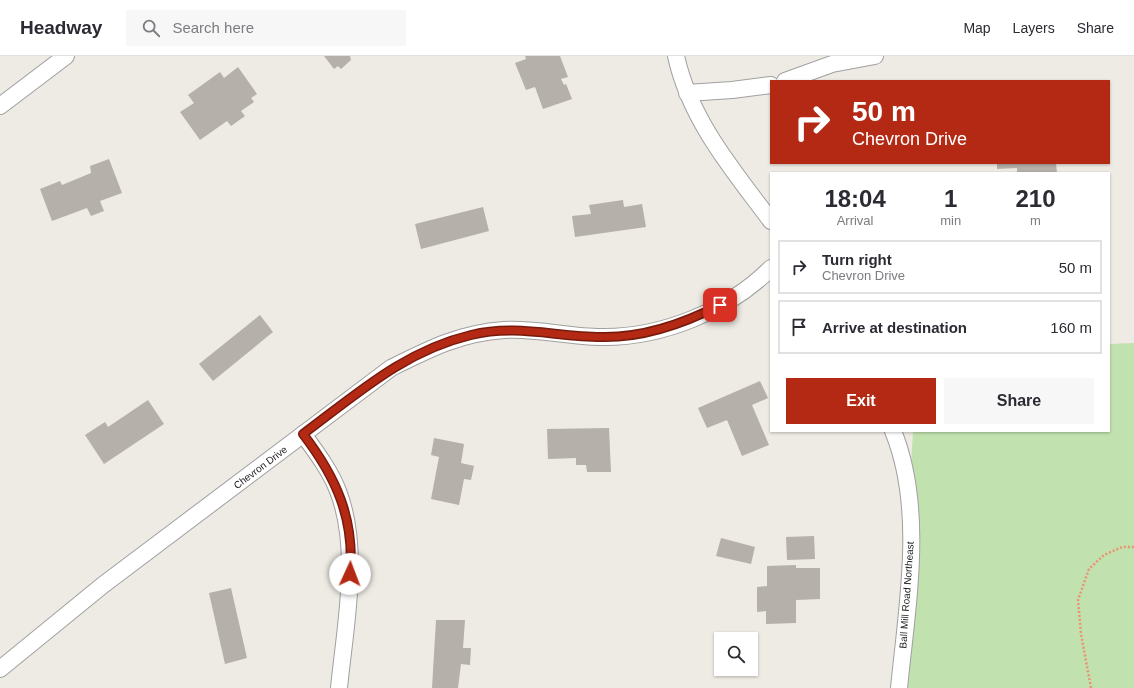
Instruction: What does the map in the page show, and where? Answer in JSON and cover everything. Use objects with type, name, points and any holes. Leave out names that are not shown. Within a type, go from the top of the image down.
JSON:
[{"type":"street","points":[[0,106],[66,56]]},
{"type":"street","points":[[676,56],[687,93],[701,124],[718,151],[770,220]]},
{"type":"street","points":[[788,80],[832,64],[875,56]]},
{"type":"street","points":[[687,93],[732,90],[770,84]]},
{"type":"street","name":"Chevron Drive","points":[[0,669],[103,585],[391,368],[437,345],[472,335],[504,330],[537,331],[601,337],[632,335],[660,330],[698,316],[731,299],[770,269]]},
{"type":"street","name":"Ball Mill Road Northeast","points":[[893,432],[900,448],[907,488],[911,533],[909,579],[899,688]]},
{"type":"street","points":[[303,434],[322,459],[335,484],[348,524],[351,560],[339,688]]},
{"type":"path","points":[[1091,688],[1081,634],[1078,600],[1089,569],[1104,555],[1122,547],[1134,547]]},
{"type":"green space","points":[[1134,343],[1134,688],[898,688],[913,432],[1110,432],[1110,344]]},
{"type":"building","points":[[324,56],[350,56],[351,60],[341,69],[338,66],[334,69]]},
{"type":"building","points":[[525,56],[560,56],[568,77],[561,79],[564,85],[566,84],[572,99],[543,109],[535,87],[526,90],[515,63],[526,59]]},
{"type":"building","points":[[238,67],[257,94],[251,98],[254,102],[241,111],[245,116],[231,126],[227,121],[200,140],[180,112],[194,103],[188,95],[220,72],[224,78]]},
{"type":"building","points":[[109,159],[122,193],[100,201],[104,211],[91,216],[87,208],[52,221],[40,189],[60,181],[62,185],[91,173],[90,166]]},
{"type":"building","points":[[997,164],[1056,164],[1057,172],[1017,172],[1017,168],[997,169]]},
{"type":"building","points":[[623,200],[624,207],[642,204],[646,227],[575,237],[572,216],[591,214],[589,205]]},
{"type":"building","points":[[483,207],[489,231],[421,249],[415,224]]},
{"type":"building","points":[[260,315],[273,332],[213,381],[199,364]]},
{"type":"building","points":[[760,381],[768,398],[752,405],[769,445],[742,456],[727,420],[707,428],[698,408]]},
{"type":"building","points":[[148,400],[164,424],[104,464],[85,435],[105,422],[108,427]]},
{"type":"building","points":[[609,428],[611,472],[587,472],[586,465],[576,465],[576,458],[548,459],[547,429]]},
{"type":"building","points":[[434,438],[464,444],[461,463],[474,466],[471,480],[464,479],[459,505],[431,499],[439,457],[431,455]]},
{"type":"building","points":[[814,536],[815,559],[787,560],[786,537]]},
{"type":"building","points":[[721,538],[755,547],[751,564],[716,556]]},
{"type":"building","points":[[796,565],[796,568],[820,568],[820,599],[796,600],[796,623],[766,624],[766,611],[757,612],[757,587],[767,586],[767,566]]},
{"type":"building","points":[[231,588],[247,658],[225,664],[209,593]]},
{"type":"building","points":[[436,620],[465,620],[463,648],[471,648],[470,665],[461,664],[458,688],[432,688]]},
{"type":"route","points":[[350,574],[351,560],[348,524],[338,491],[322,459],[303,434],[391,368],[437,345],[472,335],[504,330],[537,331],[601,337],[632,335],[660,330],[698,316],[720,305]]}]
